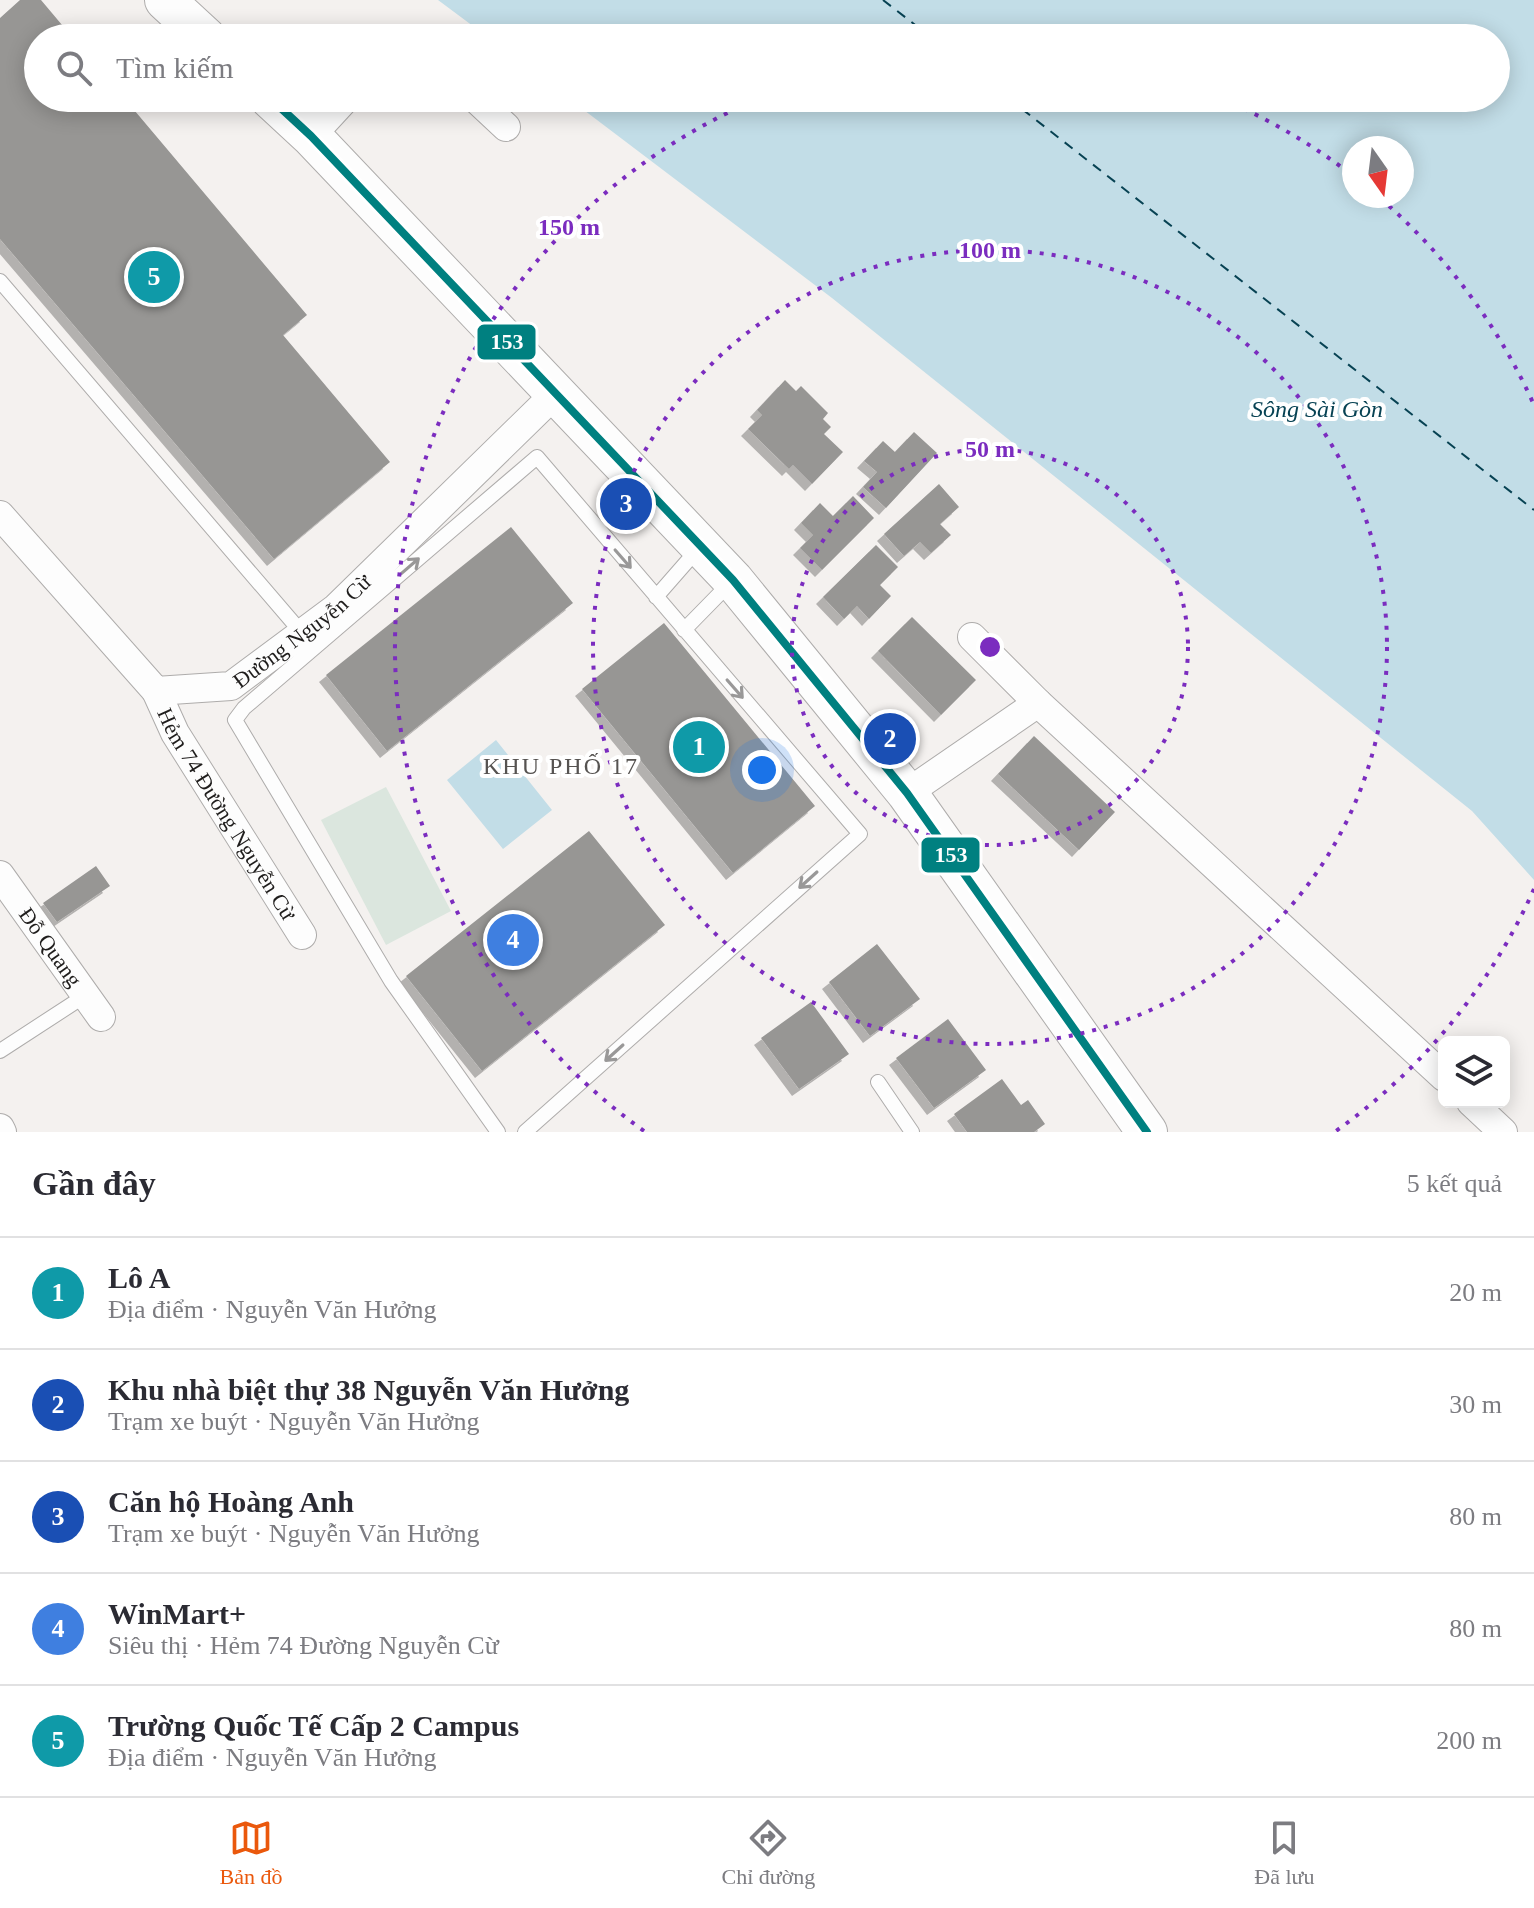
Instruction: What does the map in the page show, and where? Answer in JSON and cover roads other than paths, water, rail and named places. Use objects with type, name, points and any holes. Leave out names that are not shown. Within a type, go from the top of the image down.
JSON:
[{"type":"main road","points":[[165,0],[191,24]]},
{"type":"main road","points":[[285,112],[557,392],[733,580],[907,793],[1147,1132]]},
{"type":"street","points":[[311,136],[333,112]]},
{"type":"street","points":[[490,112],[506,127]]},
{"type":"street","name":"Đường Nguyễn Cừ","points":[[156,691],[238,697],[302,633],[336,608],[557,392]]},
{"type":"street","points":[[0,515],[156,691]]},
{"type":"street","points":[[972,637],[1038,703],[1438,1071]]},
{"type":"street","name":"Hẻm 74 Đường Nguyễn Cừ","points":[[156,691],[175,733],[302,935]]},
{"type":"street","points":[[907,793],[1038,703]]},
{"type":"street","name":"Đỗ Quang","points":[[0,875],[93,1006]]},
{"type":"street","points":[[1477,1108],[1503,1132]]},
{"type":"lane","points":[[0,281],[302,633]]},
{"type":"lane","points":[[498,1132],[391,981],[235,720],[238,697],[537,457],[860,834],[525,1132]]},
{"type":"lane","points":[[656,597],[701,546]]},
{"type":"lane","points":[[684,630],[733,580]]},
{"type":"lane","points":[[0,1051],[93,1006]]},
{"type":"lane","points":[[878,1082],[912,1132]]},
{"type":"water","name":"Sông Sài Gòn","points":[[438,0],[1534,0],[1534,880],[1472,811],[832,298],[586,112],[1510,112],[1510,24],[470,24]]},
{"type":"water","points":[[496,740],[552,810],[503,849],[447,780]]},
{"type":"place","name":"Trường Quốc Tế Cấp 2 Campus","points":[[154,277]]},
{"type":"place","name":"Căn hộ Hoàng Anh","points":[[626,504]]},
{"type":"place","name":"Khu nhà biệt thự 38 Nguyễn Văn Hưởng","points":[[890,739]]},
{"type":"place","name":"Lô A","points":[[699,747]]},
{"type":"place","name":"WinMart+","points":[[513,940]]},
{"type":"district","name":"KHU PHỐ 17","points":[[561,766]]}]
